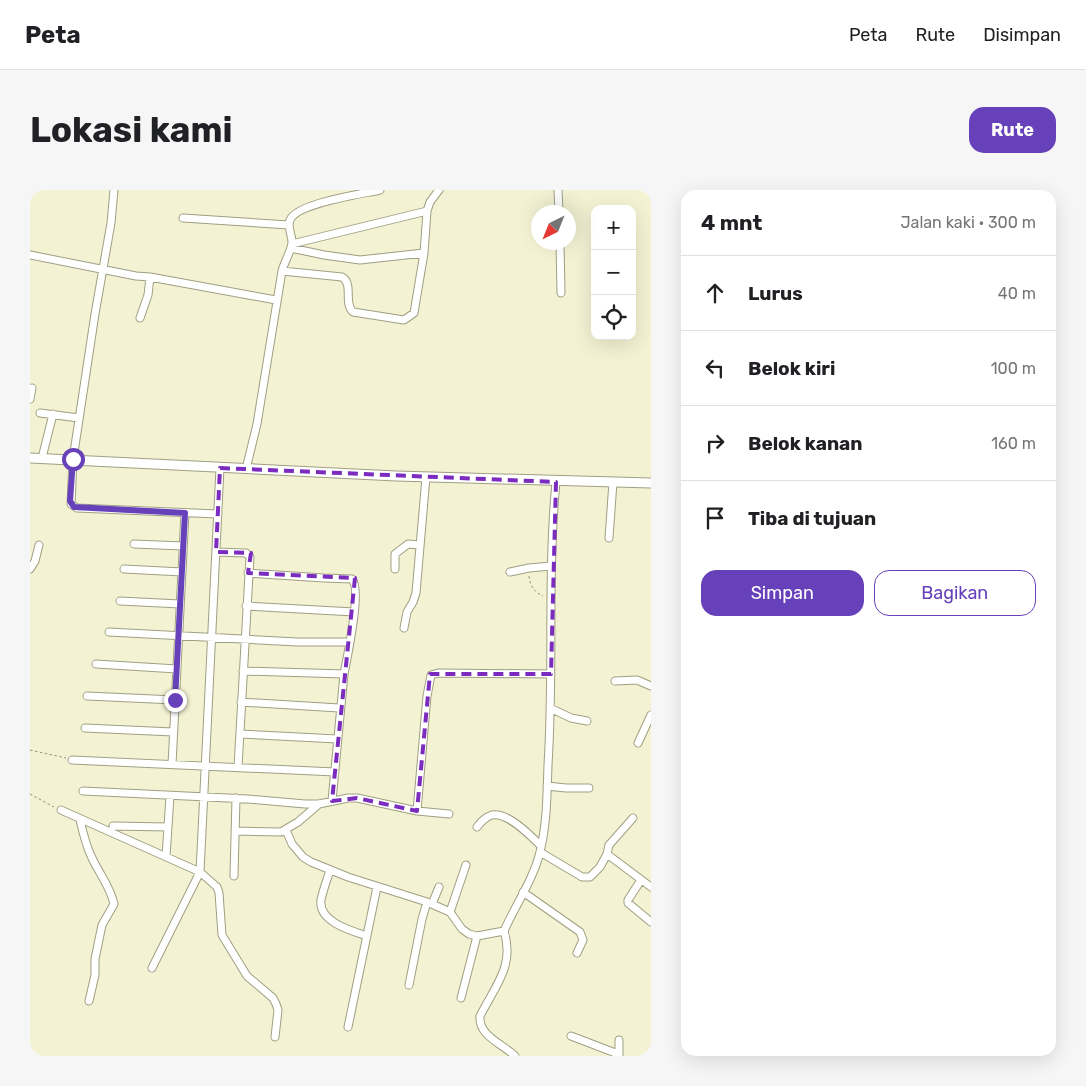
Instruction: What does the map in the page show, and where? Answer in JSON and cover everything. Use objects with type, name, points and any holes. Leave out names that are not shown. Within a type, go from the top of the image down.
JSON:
[{"type":"street","points":[[114,190],[111,223],[102,269],[73,459],[70,501],[74,507],[218,514]]},
{"type":"street","points":[[246,469],[257,424],[276,300],[284,262],[292,246],[289,224],[293,215],[305,208],[336,199],[380,190]]},
{"type":"street","points":[[282,271],[342,277],[348,283],[350,310],[356,313],[404,320],[414,313],[424,253],[427,211],[430,202],[439,190]]},
{"type":"street","points":[[558,190],[559,205]]},
{"type":"street","points":[[292,246],[427,211]]},
{"type":"street","points":[[183,218],[289,224]]},
{"type":"street","points":[[292,246],[324,255],[360,260],[424,253]]},
{"type":"street","points":[[560,250],[560,293]]},
{"type":"street","points":[[30,255],[136,276],[276,300]]},
{"type":"street","points":[[140,318],[148,295],[150,277]]},
{"type":"street","points":[[30,399],[32,388]]},
{"type":"street","points":[[40,413],[80,418]]},
{"type":"street","points":[[42,458],[53,414]]},
{"type":"street","points":[[30,458],[426,477],[556,482],[651,483]]},
{"type":"street","points":[[152,968],[200,872],[220,468]]},
{"type":"street","points":[[404,628],[407,612],[416,593],[426,477]]},
{"type":"street","points":[[516,1056],[488,1035],[482,1029],[480,1022],[483,1010],[504,972],[508,958],[508,946],[504,931],[524,892],[541,849],[546,817],[551,674],[552,529],[556,482]]},
{"type":"street","points":[[610,538],[614,482]]},
{"type":"street","points":[[172,764],[185,513]]},
{"type":"street","points":[[134,544],[183,546]]},
{"type":"street","points":[[394,569],[395,554],[408,544],[419,545]]},
{"type":"street","points":[[30,569],[35,561],[39,545]]},
{"type":"street","points":[[216,552],[249,554],[250,560],[238,767]]},
{"type":"street","points":[[510,572],[551,566]]},
{"type":"street","points":[[124,569],[182,572]]},
{"type":"street","points":[[248,573],[352,579],[355,583],[354,612],[340,708],[332,801]]},
{"type":"street","points":[[120,601],[180,604]]},
{"type":"street","points":[[246,606],[354,612]]},
{"type":"street","points":[[109,632],[297,642],[350,642]]},
{"type":"street","points":[[96,664],[177,669]]},
{"type":"street","points":[[243,671],[344,674]]},
{"type":"street","points":[[417,811],[427,696],[431,675],[438,673],[551,674]]},
{"type":"street","points":[[615,682],[637,680],[651,686]]},
{"type":"street","points":[[86,696],[175,700]]},
{"type":"street","points":[[241,702],[340,708]]},
{"type":"street","points":[[550,708],[571,718],[587,721]]},
{"type":"street","points":[[638,743],[651,715]]},
{"type":"street","points":[[85,728],[173,732]]},
{"type":"street","points":[[240,734],[337,739]]},
{"type":"street","points":[[72,760],[335,772]]},
{"type":"street","points":[[547,786],[590,788]]},
{"type":"street","points":[[83,792],[236,798],[305,804],[319,804],[357,798],[417,811],[449,814]]},
{"type":"street","points":[[166,857],[170,796]]},
{"type":"street","points":[[234,876],[236,798]]},
{"type":"street","points":[[235,830],[277,832],[286,830],[319,804]]},
{"type":"street","points":[[61,810],[200,872],[217,887],[222,935],[247,976],[273,998],[278,1010],[275,1036]]},
{"type":"street","points":[[477,827],[485,818],[498,815],[510,820],[525,830],[541,849],[582,877],[590,877],[596,873],[607,854],[609,845],[633,818]]},
{"type":"street","points":[[80,820],[82,832],[92,857],[112,896],[114,904],[102,925],[95,959],[95,975],[90,1001]]},
{"type":"street","points":[[113,826],[168,828]]},
{"type":"street","points":[[286,830],[292,844],[303,856],[330,870],[429,903],[450,912],[462,930],[478,936],[504,931]]},
{"type":"street","points":[[607,854],[651,887]]},
{"type":"street","points":[[450,912],[466,865]]},
{"type":"street","points":[[330,870],[321,902],[323,910],[330,920],[340,926],[367,936]]},
{"type":"street","points":[[641,880],[628,903],[651,922]]},
{"type":"street","points":[[348,1027],[377,887]]},
{"type":"street","points":[[409,985],[422,919],[439,887]]},
{"type":"street","points":[[524,892],[580,932],[583,940],[577,953]]},
{"type":"street","points":[[461,998],[478,936]]},
{"type":"street","points":[[571,1036],[618,1055],[618,1040]]},
{"type":"path","points":[[529,568],[530,584],[534,590],[544,596],[551,597]]},
{"type":"path","points":[[30,750],[72,760]]},
{"type":"path","points":[[30,794],[61,810]]},
{"type":"highlighted area","points":[[220,468],[556,482],[551,674],[430,674],[417,811],[357,798],[332,801],[355,578],[248,573],[251,553],[216,552]]},
{"type":"route","points":[[73,459],[70,501],[74,507],[185,513],[175,700]]}]
